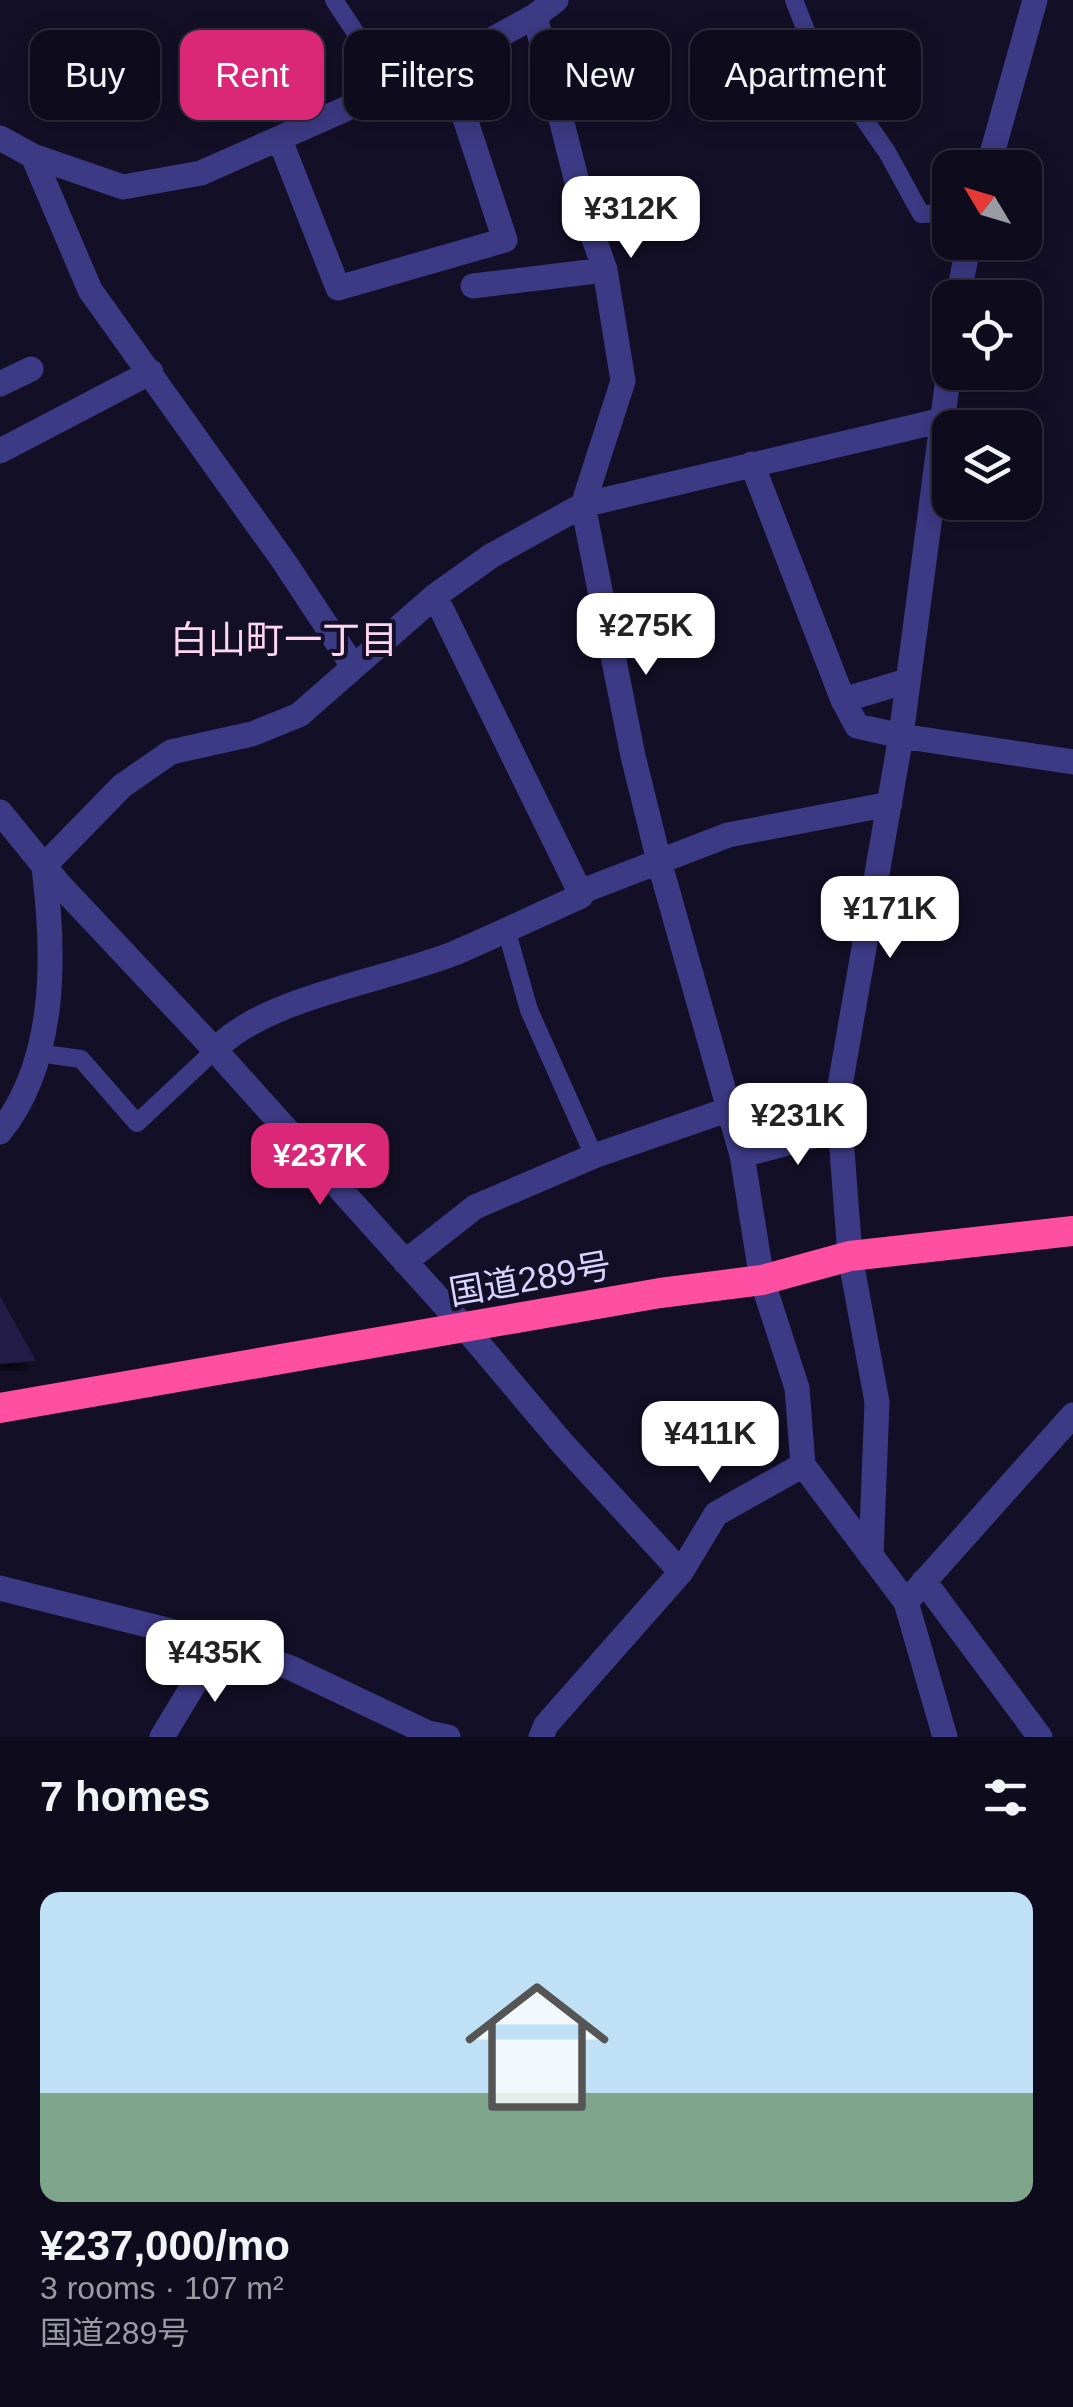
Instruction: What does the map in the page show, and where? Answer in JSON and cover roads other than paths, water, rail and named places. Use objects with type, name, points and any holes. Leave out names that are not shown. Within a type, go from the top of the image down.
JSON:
[{"type":"highway","name":"国道289号","points":[[0,1408],[660,1293],[762,1280],[850,1256],[1073,1231]]},
{"type":"street","points":[[993,150],[1035,0]]},
{"type":"street","points":[[507,30],[546,8],[584,210],[605,270],[622,382],[582,505],[633,756],[742,1155],[762,1280],[798,1388],[802,1466],[906,1602],[945,1737]]},
{"type":"street","points":[[0,138],[34,156],[123,186],[201,172],[344,110]]},
{"type":"street","points":[[280,140],[338,288],[505,240],[465,120]]},
{"type":"street","points":[[34,156],[90,290],[353,666]]},
{"type":"street","points":[[473,286],[605,270]]},
{"type":"street","points":[[0,384],[30,369]]},
{"type":"street","points":[[0,451],[151,372]]},
{"type":"street","points":[[44,866],[122,786],[170,752],[252,734],[299,715],[434,596],[491,556],[582,505],[932,423]]},
{"type":"street","points":[[752,464],[843,700],[857,726],[1073,762]]},
{"type":"street","points":[[871,1556],[877,1402],[850,1256],[838,1096],[901,736],[932,500]]},
{"type":"street","points":[[215,1050],[233,1030],[453,953],[581,896],[434,596]]},
{"type":"street","points":[[843,700],[907,682]]},
{"type":"street","points":[[580,892],[728,835],[890,804]]},
{"type":"street","points":[[0,812],[44,866],[466,1328],[562,1444],[681,1572]]},
{"type":"street","points":[[0,1132],[19,1108],[48,1011],[48,900],[44,866]]},
{"type":"street","points":[[405,1262],[475,1207],[594,1156],[730,1110]]},
{"type":"street","points":[[742,1155],[841,1129]]},
{"type":"street","points":[[906,1602],[1073,1415]]},
{"type":"street","points":[[541,1737],[546,1725],[681,1572],[716,1514],[802,1466]]},
{"type":"street","points":[[924,1582],[1040,1737]]},
{"type":"street","points":[[0,1588],[219,1643],[290,1668],[428,1733],[448,1737]]},
{"type":"street","points":[[162,1737],[219,1643]]},
{"type":"lane","points":[[334,0],[354,30]]},
{"type":"lane","points":[[794,0],[810,41],[887,152],[921,214],[932,214]]},
{"type":"lane","points":[[506,929],[529,1010],[594,1156]]},
{"type":"lane","points":[[38,1053],[81,1058],[137,1123],[215,1050]]},
{"type":"district","name":"白山町一丁目","points":[[284,640]]}]
